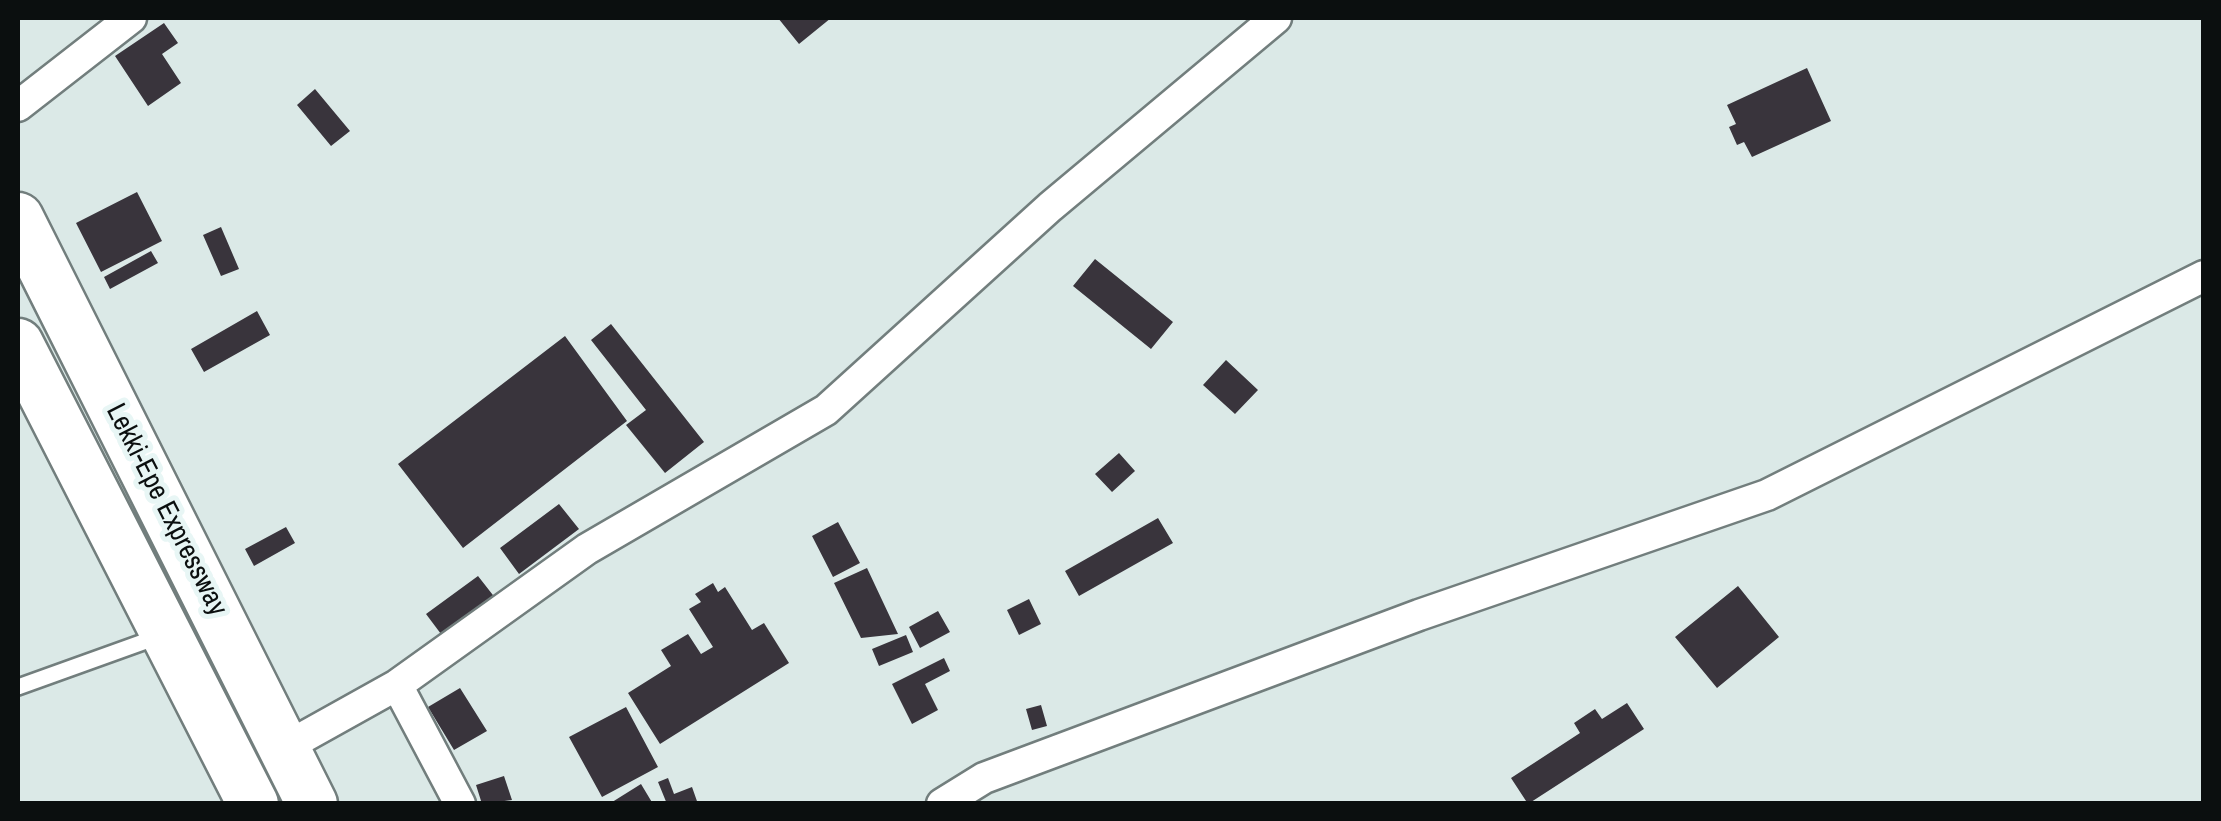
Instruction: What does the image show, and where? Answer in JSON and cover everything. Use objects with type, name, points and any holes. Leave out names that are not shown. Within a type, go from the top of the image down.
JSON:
[{"type":"highway","name":"Lekki-Epe Expressway","points":[[18,218],[312,804]]},
{"type":"highway","name":"Lekki-Epe Expressway","points":[[18,344],[253,804]]},
{"type":"street","points":[[18,106],[130,18]]},
{"type":"street","points":[[284,748],[397,685],[587,549],[826,410],[1050,208],[1276,18]]},
{"type":"street","points":[[942,804],[984,778],[1382,629],[1766,496],[2204,276]]},
{"type":"street","points":[[397,685],[460,804]]},
{"type":"lane","points":[[18,687],[166,634]]},
{"type":"building","points":[[778,18],[831,18],[799,44]]},
{"type":"building","points":[[164,23],[178,43],[162,54],[181,83],[148,106],[115,56]]},
{"type":"building","points":[[1807,68],[1831,121],[1752,157],[1744,142],[1737,145],[1729,127],[1736,124],[1727,105]]},
{"type":"building","points":[[315,89],[350,131],[331,146],[297,105]]},
{"type":"building","points":[[137,192],[162,241],[101,272],[76,223]]},
{"type":"building","points":[[221,227],[239,269],[221,276],[203,235]]},
{"type":"building","points":[[151,251],[158,263],[110,289],[104,277]]},
{"type":"building","points":[[1095,259],[1173,322],[1151,349],[1073,286]]},
{"type":"building","points":[[257,311],[270,335],[204,372],[191,349]]},
{"type":"building","points":[[611,324],[704,442],[665,473],[626,425],[646,410],[591,340]]},
{"type":"building","points":[[565,336],[627,421],[463,548],[398,464]]},
{"type":"building","points":[[1226,360],[1258,390],[1235,414],[1203,385]]},
{"type":"building","points":[[1119,453],[1135,471],[1112,492],[1095,474]]},
{"type":"building","points":[[559,504],[579,529],[519,574],[500,548]]},
{"type":"building","points":[[1158,518],[1173,543],[1079,596],[1065,571]]},
{"type":"building","points":[[838,522],[860,563],[833,577],[812,536]]},
{"type":"building","points":[[286,527],[295,543],[254,566],[245,549]]},
{"type":"building","points":[[867,568],[898,634],[861,638],[834,583]]},
{"type":"building","points":[[478,576],[496,599],[444,638],[426,614]]},
{"type":"building","points":[[713,583],[718,592],[725,587],[752,630],[764,623],[789,663],[660,744],[628,693],[671,666],[661,650],[688,634],[701,654],[713,647],[689,609],[701,602],[695,594]]},
{"type":"building","points":[[1738,586],[1779,637],[1717,688],[1675,637]]},
{"type":"building","points":[[1029,599],[1041,624],[1019,635],[1007,610]]},
{"type":"building","points":[[938,611],[950,632],[920,648],[909,627]]},
{"type":"building","points":[[906,635],[913,652],[879,666],[872,649]]},
{"type":"building","points":[[944,658],[950,671],[925,684],[938,710],[912,724],[892,684]]},
{"type":"building","points":[[460,688],[487,731],[454,750],[428,707]]},
{"type":"building","points":[[1627,703],[1644,729],[1528,804],[1511,778],[1580,733],[1574,723],[1595,709],[1602,719]]},
{"type":"building","points":[[1041,705],[1047,726],[1032,730],[1026,709]]},
{"type":"building","points":[[626,707],[658,767],[602,797],[569,737]]},
{"type":"building","points":[[504,776],[512,800],[482,804],[476,785]]},
{"type":"building","points":[[668,778],[674,794],[692,787],[698,804],[667,804],[658,782]]},
{"type":"building","points":[[641,784],[653,804],[609,804]]}]
